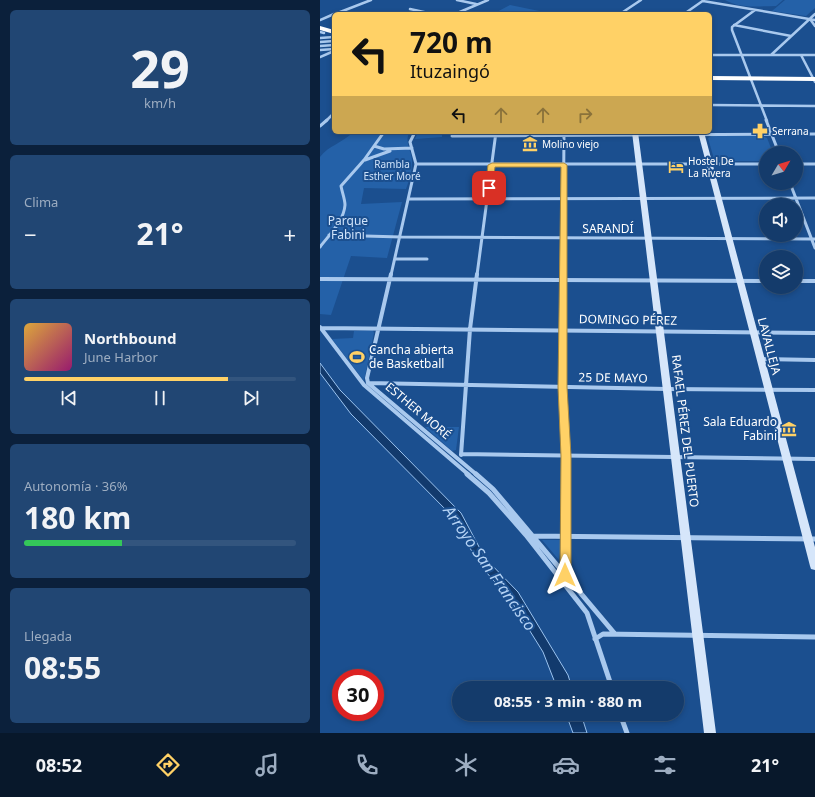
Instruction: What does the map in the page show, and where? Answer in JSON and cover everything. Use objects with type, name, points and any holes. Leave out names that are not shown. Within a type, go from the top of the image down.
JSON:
[{"type":"highway","points":[[321,30],[332,29]]},
{"type":"highway","points":[[321,30],[332,32]]},
{"type":"highway","points":[[712,78],[814,80]]},
{"type":"main road","name":"RAFAEL PÉREZ DEL PUERTO","points":[[636,134],[710,733]]},
{"type":"main road","name":"LAVALLEJA","points":[[698,134],[709,164],[768,390],[811,539],[815,566]]},
{"type":"street","points":[[339,12],[371,0]]},
{"type":"street","points":[[457,0],[476,4]]},
{"type":"street","points":[[459,12],[488,0]]},
{"type":"street","points":[[623,12],[641,0]]},
{"type":"street","points":[[687,12],[703,0],[815,21]]},
{"type":"street","points":[[410,9],[424,12]]},
{"type":"street","points":[[755,10],[734,25],[732,30],[762,106],[770,134],[776,146]]},
{"type":"street","points":[[770,55],[815,14]]},
{"type":"street","points":[[320,20],[332,15]]},
{"type":"street","points":[[810,19],[815,26]]},
{"type":"street","points":[[734,25],[791,36]]},
{"type":"street","points":[[321,30],[322,37],[332,36]]},
{"type":"street","points":[[320,42],[332,40]]},
{"type":"street","points":[[320,46],[332,45]]},
{"type":"street","points":[[320,50],[332,50]]},
{"type":"street","points":[[320,56],[332,51]]},
{"type":"street","points":[[712,55],[815,55]]},
{"type":"street","points":[[800,55],[814,80]]},
{"type":"street","points":[[712,106],[815,106]]},
{"type":"street","points":[[320,126],[332,115]]},
{"type":"street","points":[[712,133],[815,134]]},
{"type":"street","points":[[320,247],[338,222],[345,208],[341,186],[364,160],[383,134]]},
{"type":"street","name":"ESTHER MORÉ","points":[[366,384],[378,328],[401,237],[416,164],[411,139],[414,134]]},
{"type":"street","points":[[456,461],[461,454],[470,329],[496,134]]},
{"type":"street","points":[[452,136],[496,134],[564,134],[563,387],[566,456],[565,575]]},
{"type":"street","points":[[374,146],[379,148],[396,149],[412,148]]},
{"type":"street","points":[[364,160],[396,149]]},
{"type":"street","points":[[416,164],[759,164]]},
{"type":"street","points":[[803,164],[815,164]]},
{"type":"street","points":[[793,190],[796,198]]},
{"type":"street","points":[[409,198],[759,198]]},
{"type":"street","points":[[803,198],[815,198]]},
{"type":"street","points":[[803,215],[815,248]]},
{"type":"street","name":"SARANDÍ","points":[[329,235],[482,238],[813,239]]},
{"type":"street","points":[[395,259],[427,259]]},
{"type":"street","points":[[320,279],[759,281]]},
{"type":"street","points":[[803,281],[815,282]]},
{"type":"street","name":"ESTHER MORÉ","points":[[320,327],[366,384],[456,461],[493,489],[615,634]]},
{"type":"street","name":"DOMINGO PÉREZ","points":[[320,327],[815,332]]},
{"type":"street","points":[[760,359],[815,360]]},
{"type":"street","name":"25 DE MAYO","points":[[366,384],[815,390]]},
{"type":"street","points":[[461,454],[815,459]]},
{"type":"street","name":"ESTHER MORÉ","points":[[456,461],[489,493],[526,536],[584,609],[610,681]]},
{"type":"street","points":[[526,536],[811,539]]},
{"type":"street","points":[[595,638],[603,634],[815,637]]},
{"type":"street","points":[[623,721],[627,733]]},
{"type":"green space","points":[[725,0],[783,0],[776,6],[744,6]]},
{"type":"green space","points":[[785,0],[815,0],[815,8],[806,16],[772,11]]},
{"type":"green space","points":[[510,5],[544,12],[497,12]]},
{"type":"green space","name":"Parque Fabini","points":[[351,134],[409,134],[408,143],[412,159],[411,173],[406,189],[364,188],[361,204],[402,202],[387,258],[351,256],[331,315],[320,314],[320,157]]},
{"type":"green space","points":[[417,134],[442,134],[442,137],[415,139]]},
{"type":"green space","points":[[711,136],[762,136],[767,138],[770,146],[759,146],[759,161],[718,161],[714,159],[708,138]]},
{"type":"green space","name":"Cancha abierta de Basketball","points":[[373,330],[374,333],[364,381],[332,339],[353,338],[354,331]]},
{"type":"green space","points":[[425,427],[459,427],[456,450],[452,451]]},
{"type":"green space","points":[[542,540],[561,540],[559,560]]},
{"type":"water","name":"Arroyo San Francisco","points":[[320,363],[340,390],[461,513],[485,558],[518,592],[568,675],[570,681],[554,681],[543,652],[510,599],[479,564],[452,516],[351,414],[320,373]]},
{"type":"water","points":[[569,721],[583,721],[587,733],[573,733]]},
{"type":"place","name":"Serrana","points":[[760,131]]},
{"type":"place","name":"Molino viejo","points":[[530,144]]},
{"type":"place","name":"Hostel De La Rivera","points":[[676,167]]},
{"type":"place","name":"Cancha abierta de Basketball","points":[[357,357]]},
{"type":"place","name":"Sala Eduardo Fabini","points":[[789,429]]},
{"type":"route","points":[[489,188],[492,165],[564,165],[563,387],[566,456],[565,575]]},
{"type":"park label","name":"Rambla Esther Moré","points":[[392,170]]}]
